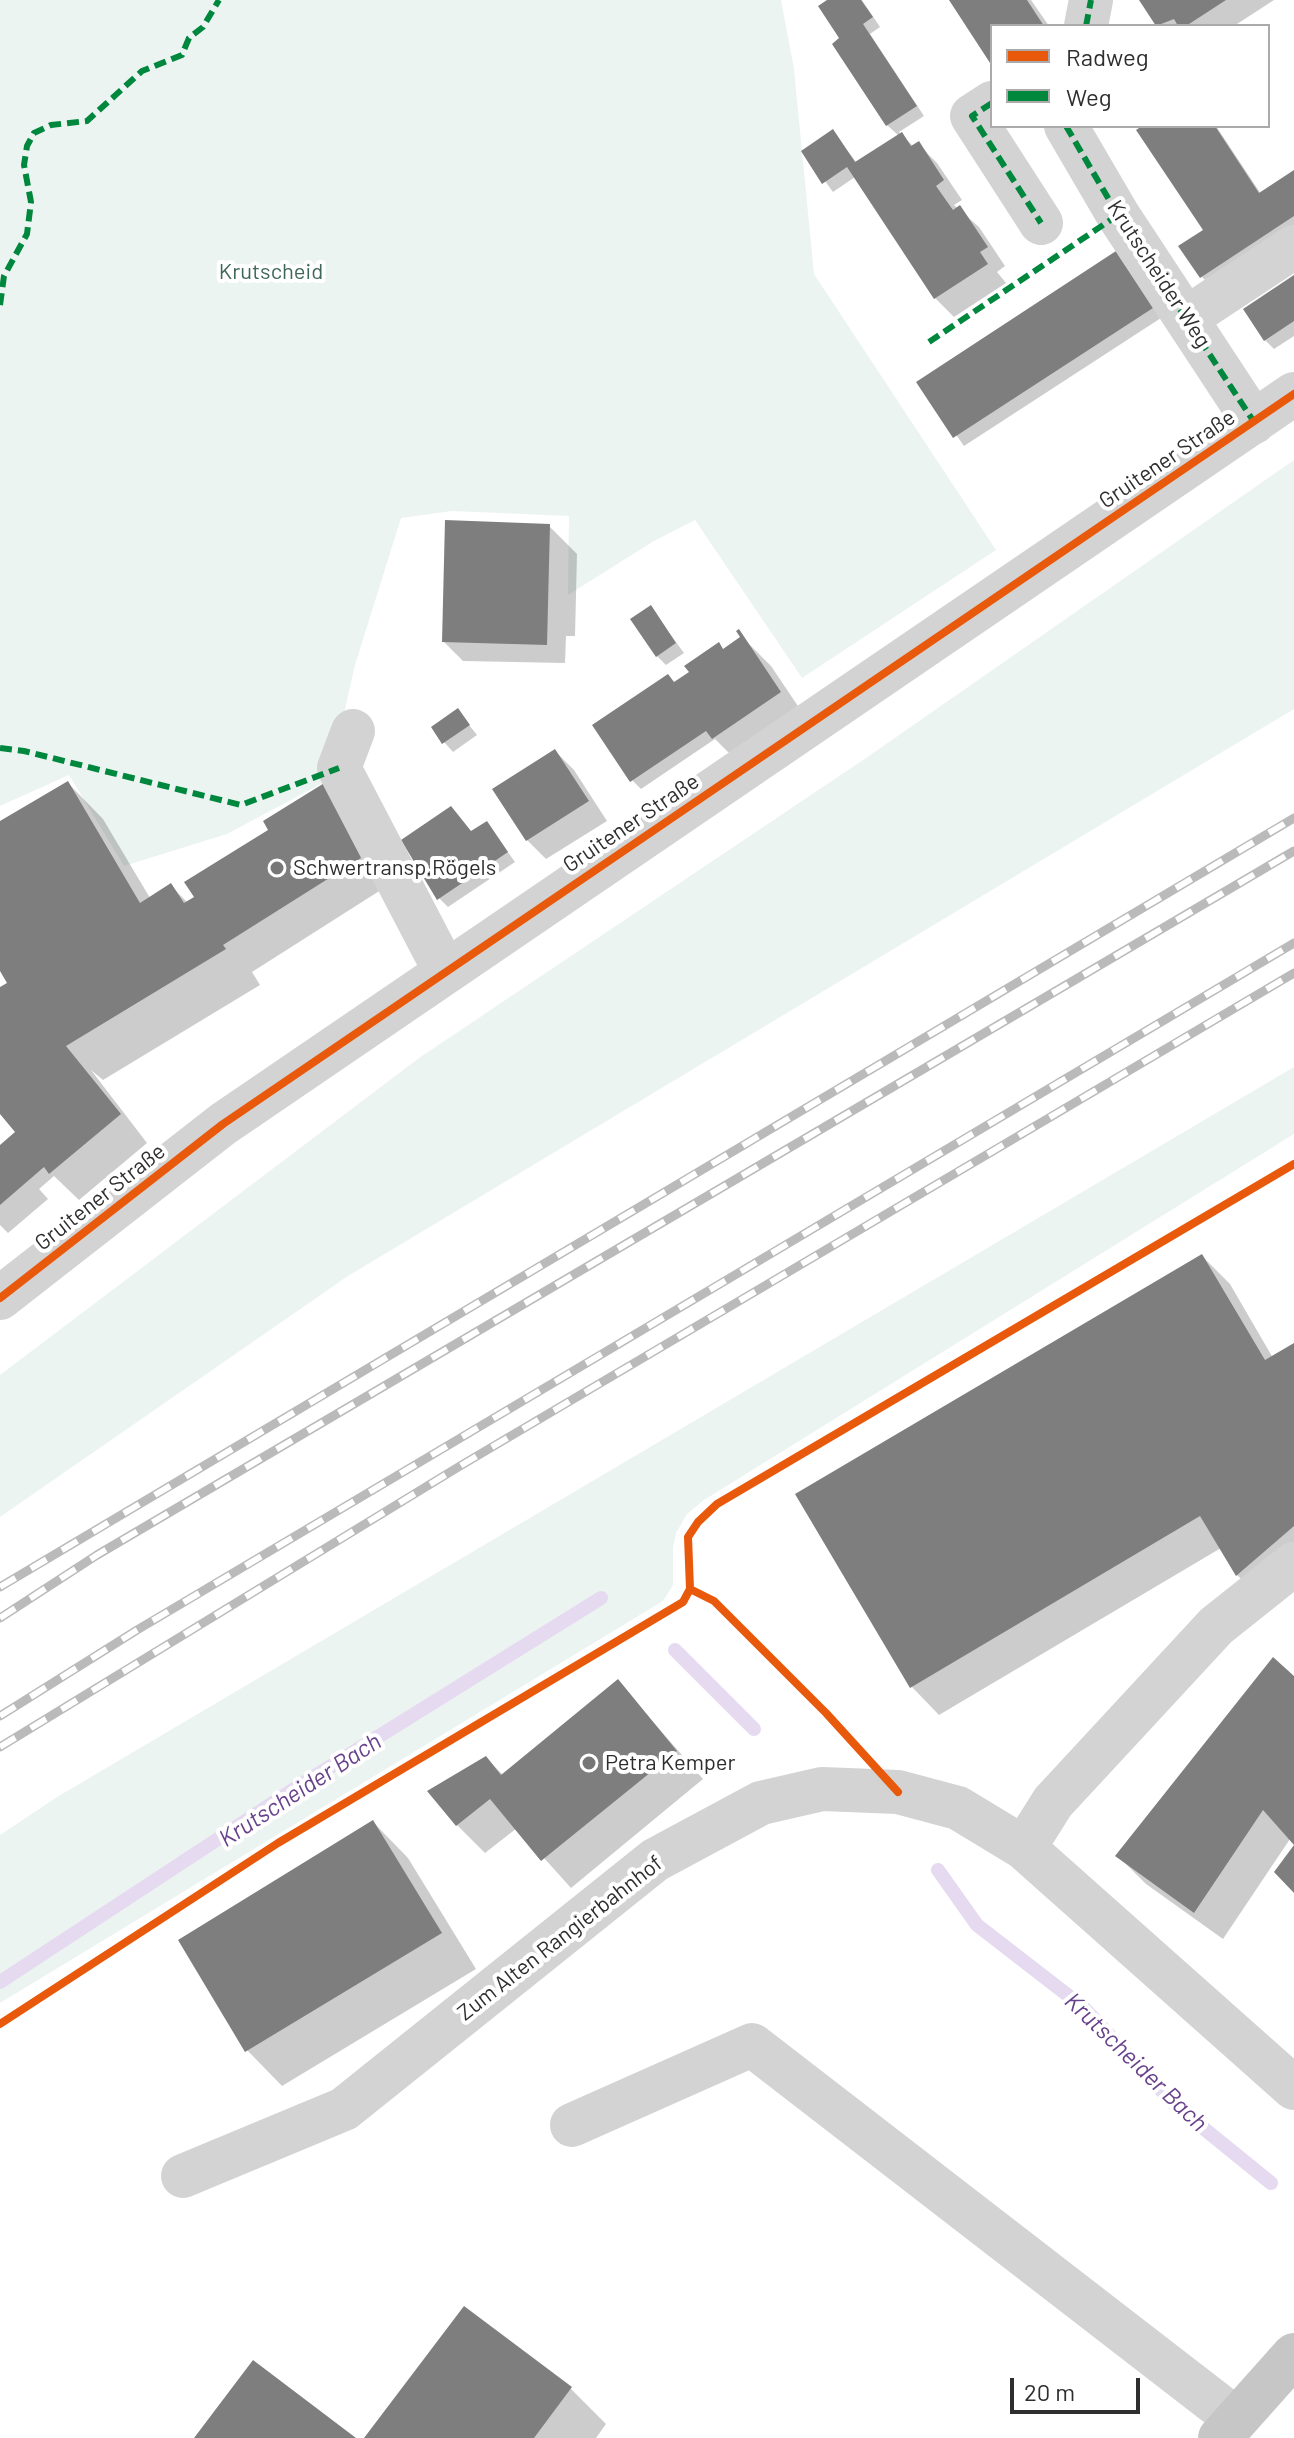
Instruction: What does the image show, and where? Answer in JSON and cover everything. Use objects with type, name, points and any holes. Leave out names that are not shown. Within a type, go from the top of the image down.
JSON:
[{"type":"main road","points":[[1228,2428],[1294,2355]]},
{"type":"street","points":[[1086,24],[1091,0]]},
{"type":"street","points":[[990,104],[972,116],[1041,223]]},
{"type":"street","name":"Krutscheider Weg","points":[[1067,128],[1118,215],[1188,317],[1254,422]]},
{"type":"street","points":[[1188,317],[1294,247]]},
{"type":"street","name":"Gruitener Straße","points":[[0,1298],[223,1124],[1294,394]]},
{"type":"street","points":[[353,731],[339,768],[445,971]]},
{"type":"street","points":[[1024,1848],[1053,1802],[1216,1626],[1294,1564]]},
{"type":"street","name":"Zum Alten Rangierbahnhof","points":[[183,2176],[344,2109],[655,1860],[761,1803],[822,1789],[898,1792],[958,1808],[1024,1848],[1294,2088]]},
{"type":"street","points":[[572,2125],[752,2045],[1228,2428]]},
{"type":"green space","name":"Krutscheid","points":[[0,0],[781,0],[794,69],[814,274],[996,550],[802,678],[695,520],[654,541],[568,595],[569,516],[452,511],[401,518],[355,665],[332,766],[334,777],[227,834],[124,866],[69,775],[0,806]]},
{"type":"green space","points":[[1294,460],[1294,709],[348,1276],[0,1517],[0,1375],[419,1058],[866,758]]},
{"type":"green space","points":[[1294,1067],[1294,1134],[704,1500],[687,1514],[676,1533],[673,1585],[663,1601],[0,2003],[0,1835],[57,1797]]},
{"type":"building","points":[[827,0],[861,0],[873,17],[863,24],[917,106],[886,126],[832,44],[839,38],[818,6]]},
{"type":"building","points":[[949,0],[1027,0],[1043,24],[990,24],[990,63]]},
{"type":"building","points":[[1139,0],[1226,0],[1189,24],[1177,24],[1174,19],[1155,24]]},
{"type":"building","points":[[1216,128],[1259,193],[1294,170],[1294,216],[1200,278],[1178,246],[1203,230],[1136,130]]},
{"type":"building","points":[[833,129],[855,162],[902,132],[911,146],[919,141],[944,180],[936,186],[953,210],[960,205],[988,247],[980,252],[988,264],[934,299],[847,167],[822,184],[801,151]]},
{"type":"building","points":[[1116,251],[1153,308],[953,438],[916,382]]},
{"type":"building","points":[[1294,275],[1294,321],[1264,341],[1243,309]]},
{"type":"building","points":[[445,520],[550,524],[547,645],[442,642]]},
{"type":"building","points":[[651,605],[676,643],[656,657],[630,619]]},
{"type":"building","points":[[739,629],[781,692],[712,739],[706,731],[630,782],[592,725],[668,674],[674,682],[689,672],[684,666],[719,642],[723,649],[740,637],[736,631]]},
{"type":"building","points":[[458,708],[470,725],[442,744],[431,727]]},
{"type":"building","points":[[555,749],[589,801],[526,841],[492,789]]},
{"type":"building","points":[[334,777],[369,853],[223,945],[226,949],[66,1046],[121,1114],[49,1174],[44,1167],[0,1205],[0,1145],[15,1132],[0,1114],[0,987],[7,983],[0,971],[0,821],[68,781],[140,903],[171,883],[184,903],[194,897],[184,882],[268,830],[263,821]]},
{"type":"building","points":[[451,806],[471,831],[487,821],[508,852],[437,900],[401,840]]},
{"type":"building","points":[[1202,1254],[1265,1360],[1294,1343],[1294,1526],[1236,1576],[1200,1516],[910,1688],[795,1494]]},
{"type":"building","points":[[1273,1657],[1294,1676],[1294,1845],[1263,1810],[1194,1913],[1115,1856]]},
{"type":"building","name":"Petra Kemper","points":[[618,1679],[677,1751],[541,1861],[490,1799],[456,1826],[427,1791],[486,1756],[501,1775]]},
{"type":"building","points":[[373,1820],[442,1933],[245,2052],[178,1940]]},
{"type":"building","points":[[1294,1845],[1294,1893],[1274,1872]]},
{"type":"building","points":[[464,2306],[572,2387],[534,2438],[364,2438]]},
{"type":"building","points":[[253,2360],[356,2438],[194,2438]]},
{"type":"waterway","name":"Krutscheider Bach","points":[[0,1982],[291,1791],[601,1598]]},
{"type":"waterway","name":"Krutscheider Bach","points":[[675,1650],[754,1729]]},
{"type":"waterway","name":"Krutscheider Bach","points":[[938,1870],[977,1925],[1083,2007],[1176,2106],[1271,2183]]},
{"type":"railway","points":[[0,1587],[1294,818]]},
{"type":"railway","points":[[0,1618],[97,1555],[1294,851]]},
{"type":"railway","points":[[0,1716],[137,1630],[1294,943]]},
{"type":"railway","points":[[0,1747],[460,1466],[1294,973]]},
{"type":"marked path","points":[[0,305],[4,276],[27,234],[31,202],[24,165],[27,146],[34,133],[51,125],[87,121],[142,71],[182,55],[189,38],[203,27],[219,0]]},
{"type":"marked path","points":[[1086,24],[1091,0]]},
{"type":"marked path","points":[[990,104],[972,116],[1041,223]]},
{"type":"marked path","points":[[1067,128],[1118,215],[1254,422]]},
{"type":"marked path","points":[[929,342],[1118,215]]},
{"type":"marked path","points":[[0,748],[24,751],[241,805],[339,768]]},
{"type":"cycle path","points":[[0,1298],[223,1124],[1294,394]]},
{"type":"cycle path","points":[[0,2024],[278,1843],[683,1602],[690,1589],[688,1537],[717,1504],[1294,1164]]},
{"type":"cycle path","points":[[690,1589],[714,1601],[826,1713],[898,1792]]},
{"type":"place","name":"Schwertransp.Rögels","points":[[277,868]]},
{"type":"place","name":"Petra Kemper","points":[[589,1763]]}]
